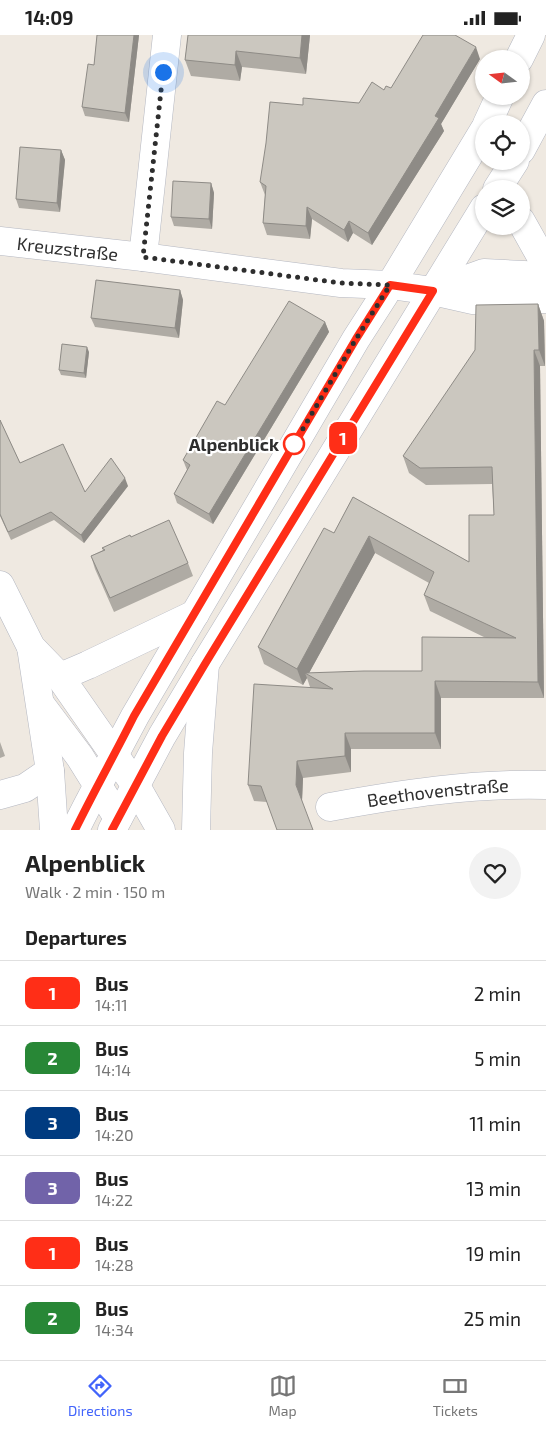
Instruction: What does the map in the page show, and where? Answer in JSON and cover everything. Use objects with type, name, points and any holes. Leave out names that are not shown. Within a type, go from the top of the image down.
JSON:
[{"type":"street","points":[[143,257],[167,35]]},
{"type":"street","points":[[524,50],[531,35]]},
{"type":"street","points":[[530,137],[546,104]]},
{"type":"street","points":[[75,830],[134,716],[356,339],[475,145]]},
{"type":"street","points":[[504,180],[513,170]]},
{"type":"street","points":[[118,826],[162,736],[475,223]]},
{"type":"street","points":[[529,235],[540,255],[546,258]]},
{"type":"street","name":"Kreuzstraße","points":[[0,241],[143,257],[333,282],[390,285],[433,291],[473,300],[546,299]]},
{"type":"street","name":"Kreuzstraße","points":[[433,291],[484,273],[546,277]]},
{"type":"street","points":[[0,585],[31,647],[60,677],[136,786],[161,830]]},
{"type":"street","points":[[60,677],[194,614]]},
{"type":"street","points":[[31,647],[50,771],[54,830]]},
{"type":"street","points":[[196,830],[198,753],[205,664]]},
{"type":"street","points":[[38,702],[80,757],[118,826]]},
{"type":"street","points":[[0,795],[26,788],[50,771]]},
{"type":"street","name":"Beethovenstraße","points":[[330,807],[386,796],[504,784],[546,785]]},
{"type":"building","points":[[97,35],[134,35],[125,113],[82,107],[88,64],[94,65]]},
{"type":"building","points":[[188,35],[302,35],[300,58],[236,51],[235,65],[185,60]]},
{"type":"building","points":[[423,35],[455,35],[476,47],[435,116],[439,118],[368,233],[349,221],[344,230],[307,207],[306,226],[263,223],[266,186],[260,182],[270,102],[303,105],[303,98],[359,103],[372,82],[384,90],[386,86],[391,88]]},
{"type":"building","points":[[20,147],[61,150],[57,203],[16,199]]},
{"type":"building","points":[[173,181],[211,183],[209,219],[171,217]]},
{"type":"building","points":[[96,280],[180,290],[175,328],[91,318]]},
{"type":"building","points":[[289,301],[325,322],[209,514],[174,494],[190,465],[183,460],[217,401],[225,405]]},
{"type":"building","points":[[538,304],[539,350],[534,350],[538,682],[435,681],[435,733],[345,733],[345,756],[297,761],[296,785],[313,830],[277,830],[261,786],[248,785],[254,684],[333,689],[305,673],[422,671],[422,637],[516,638],[424,595],[434,572],[369,536],[297,669],[258,647],[324,528],[334,533],[353,497],[469,562],[469,515],[494,515],[492,467],[420,468],[403,456],[475,350],[476,305]]},
{"type":"building","points":[[62,344],[87,347],[84,373],[59,370]]},
{"type":"building","points":[[0,420],[20,463],[63,444],[85,492],[111,458],[125,478],[81,535],[51,512],[8,532],[0,514]]},
{"type":"building","points":[[169,520],[188,563],[110,598],[91,556],[105,550],[102,548],[130,535],[131,537]]},
{"type":"bus line","name":"1","points":[[75,830],[134,716],[356,339],[390,285],[433,291],[162,736],[112,830]]},
{"type":"place","name":"Alpenblick","points":[[294,444]]},
{"type":"route","points":[[163,72],[143,257],[341,283],[390,285],[294,444]]}]
